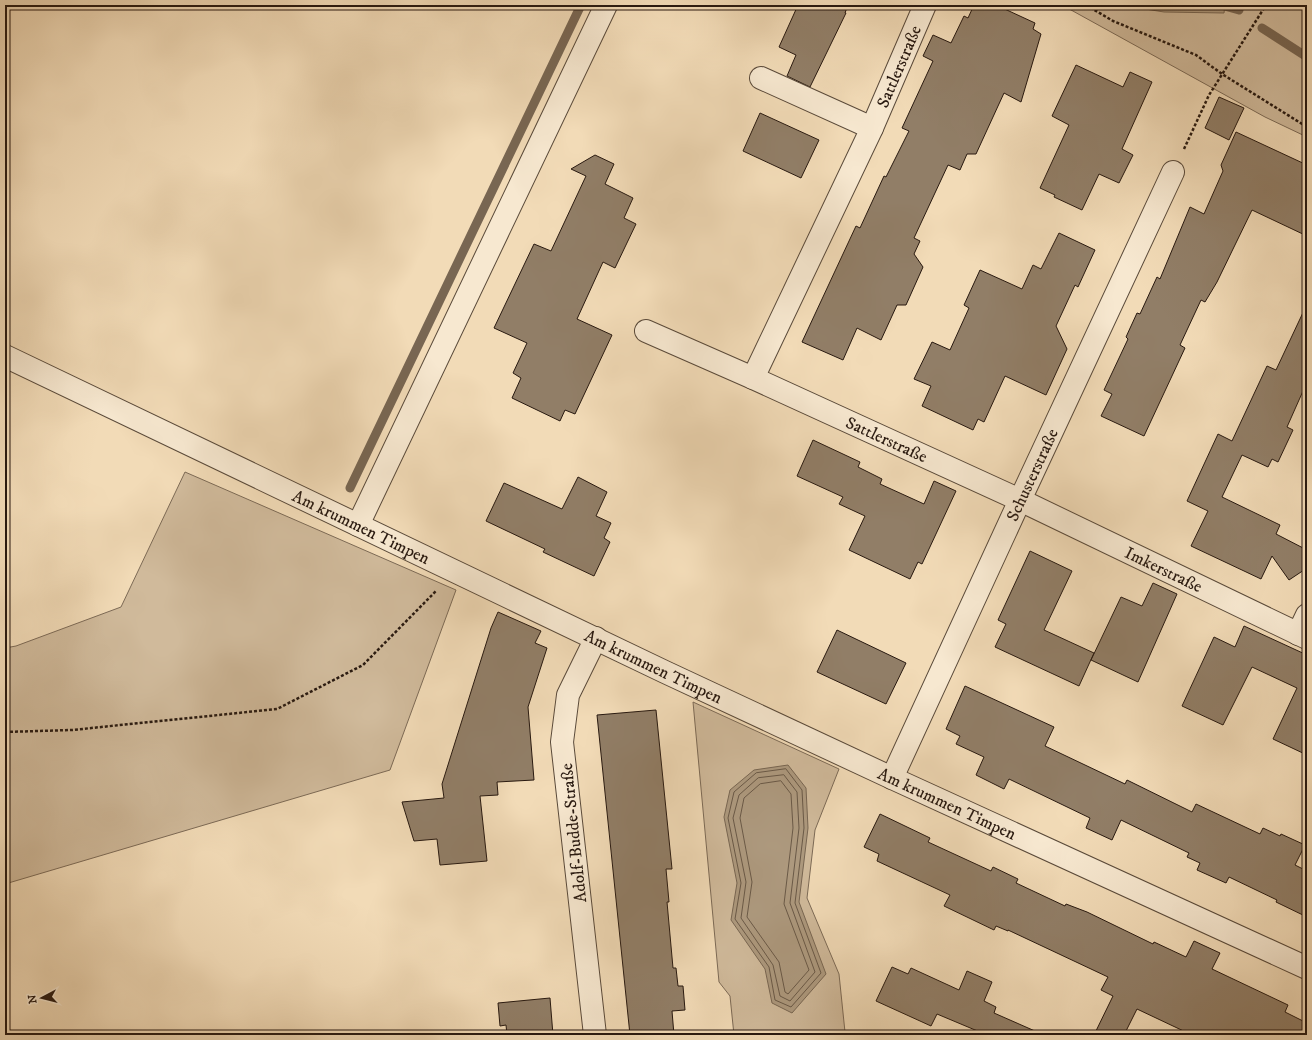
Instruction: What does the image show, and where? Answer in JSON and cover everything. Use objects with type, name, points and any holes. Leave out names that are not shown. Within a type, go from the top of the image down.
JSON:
[{"type":"street","points":[[358,525],[606,5]]},
{"type":"street","name":"Sattlerstraße","points":[[753,378],[872,128],[925,5]]},
{"type":"street","name":"Sattlerstraße","points":[[761,78],[872,128]]},
{"type":"street","name":"Schusterstraße","points":[[892,778],[1173,172]]},
{"type":"street","name":"Sattlerstraße","points":[[646,331],[753,378],[1020,500]]},
{"type":"street","name":"Am krummen Timpen","points":[[5,356],[665,672],[892,778],[1307,968]]},
{"type":"street","name":"Imkerstraße","points":[[1020,500],[1302,636]]},
{"type":"street","points":[[1302,636],[1307,614]]},
{"type":"street","name":"Adolf-Budde-Straße","points":[[595,1035],[562,742],[568,695],[596,638]]},
{"type":"path","points":[[1086,5],[1113,21],[1196,55],[1222,74],[1307,127]]},
{"type":"path","points":[[1173,172],[1209,95],[1266,5]]},
{"type":"path","points":[[5,732],[72,730],[277,708],[363,665],[456,572]]},
{"type":"shaded area","points":[[1062,5],[1307,5],[1307,137],[1265,117]]},
{"type":"shaded area","points":[[185,472],[456,590],[390,770],[5,884],[5,648],[16,646],[121,607]]},
{"type":"shaded area","points":[[693,702],[839,769],[815,830],[807,898],[839,974],[846,1035],[734,1035],[730,996],[719,982]]},
{"type":"water","points":[[1109,5],[1225,5],[1224,13],[1164,12]]},
{"type":"water","points":[[788,765],[806,788],[808,828],[799,902],[826,974],[792,1013],[772,1003],[765,969],[731,920],[737,883],[724,817],[730,790],[754,770]]},
{"type":"building","points":[[798,5],[848,5],[846,13],[810,87],[787,76],[796,55],[779,47]]},
{"type":"building","points":[[974,5],[996,5],[1035,23],[1033,29],[1041,34],[1021,102],[1004,93],[976,154],[967,154],[960,170],[948,165],[914,238],[920,241],[914,254],[923,267],[906,305],[897,305],[881,340],[857,328],[843,360],[802,342],[856,226],[860,228],[884,176],[886,177],[909,131],[902,128],[933,61],[923,56],[933,35],[951,43],[964,16],[968,18]]},
{"type":"building","points":[[1076,65],[1123,87],[1130,72],[1152,82],[1122,149],[1133,155],[1119,183],[1099,174],[1082,210],[1054,197],[1055,195],[1040,188],[1069,125],[1052,116]]},
{"type":"building","points":[[1219,97],[1244,108],[1229,140],[1205,128]]},
{"type":"building","points":[[760,113],[819,140],[801,178],[743,151]]},
{"type":"building","points":[[1236,132],[1307,165],[1307,236],[1252,210],[1217,282],[1205,302],[1201,300],[1180,345],[1185,348],[1144,436],[1101,416],[1112,394],[1104,390],[1128,339],[1126,337],[1137,313],[1140,314],[1157,277],[1160,279],[1190,207],[1204,214],[1223,171],[1221,165]]},
{"type":"building","points":[[595,155],[614,164],[605,184],[633,198],[624,218],[636,224],[615,268],[603,262],[577,319],[612,335],[575,414],[565,410],[560,421],[512,398],[521,378],[513,373],[527,343],[494,328],[534,244],[551,251],[586,176],[571,169]]},
{"type":"building","points":[[1059,233],[1095,250],[1078,287],[1075,285],[1056,326],[1067,349],[1046,395],[1005,376],[984,422],[978,419],[973,430],[922,406],[931,386],[914,379],[932,342],[950,350],[969,308],[964,305],[980,270],[1022,289],[1033,265],[1041,269]]},
{"type":"building","points":[[1307,304],[1307,382],[1287,427],[1293,430],[1278,462],[1272,459],[1268,467],[1242,455],[1222,497],[1280,525],[1276,534],[1307,550],[1307,564],[1304,570],[1289,580],[1272,556],[1261,579],[1191,546],[1208,511],[1187,501],[1218,434],[1232,441],[1267,366],[1276,370]]},
{"type":"building","points":[[813,440],[860,462],[858,467],[882,479],[880,484],[924,504],[934,481],[956,491],[922,564],[918,562],[910,579],[849,550],[865,516],[839,504],[843,497],[797,476]]},
{"type":"building","points":[[578,477],[607,492],[596,516],[611,523],[604,538],[610,542],[594,576],[543,552],[545,549],[486,521],[504,483],[562,509]]},
{"type":"building","points":[[1030,551],[1072,571],[1044,630],[1094,653],[1079,686],[995,647],[1006,624],[998,620]]},
{"type":"building","points":[[1153,583],[1177,594],[1138,682],[1091,660],[1121,597],[1142,606]]},
{"type":"building","points":[[498,612],[541,631],[535,643],[547,648],[528,707],[534,780],[497,782],[498,795],[480,796],[487,861],[440,865],[437,839],[414,841],[402,802],[444,798],[442,784],[491,628]]},
{"type":"building","points":[[1244,626],[1307,655],[1307,755],[1273,739],[1297,688],[1252,667],[1223,725],[1182,706],[1214,637],[1235,647]]},
{"type":"building","points":[[837,630],[906,663],[886,704],[817,672]]},
{"type":"building","points":[[965,686],[1054,727],[1045,746],[1125,784],[1127,780],[1192,812],[1196,804],[1260,834],[1263,828],[1305,845],[1295,865],[1307,871],[1307,917],[1276,902],[1277,900],[1229,877],[1226,883],[1197,870],[1200,863],[1187,857],[1189,853],[1121,820],[1112,840],[1086,828],[1090,818],[1009,779],[1004,789],[976,775],[984,757],[956,744],[960,736],[946,729]]},
{"type":"building","points":[[656,710],[672,869],[666,869],[669,902],[667,902],[673,968],[676,968],[678,986],[683,986],[685,1010],[672,1011],[674,1035],[630,1035],[597,715]]},
{"type":"building","points":[[880,814],[930,838],[928,842],[991,871],[993,867],[1018,879],[1016,883],[1065,906],[1066,904],[1087,912],[1153,944],[1154,942],[1186,957],[1194,941],[1220,953],[1212,969],[1288,1005],[1285,1012],[1307,1023],[1307,1035],[1192,1035],[1137,1009],[1124,1035],[1094,1035],[1113,996],[1101,990],[1108,977],[1008,930],[996,926],[994,930],[944,906],[950,895],[877,861],[879,854],[864,847]]},
{"type":"building","points":[[892,967],[908,974],[911,968],[959,990],[967,971],[992,982],[984,1001],[996,1007],[994,1013],[1044,1035],[987,1035],[937,1014],[931,1026],[876,1001]]},
{"type":"building","points":[[550,998],[553,1035],[507,1035],[506,1025],[500,1026],[498,1003]]},
{"type":"waterway","points":[[350,488],[581,5]]},
{"type":"waterway","points":[[1221,5],[1239,10]]},
{"type":"waterway","points":[[1262,28],[1307,57]]}]
